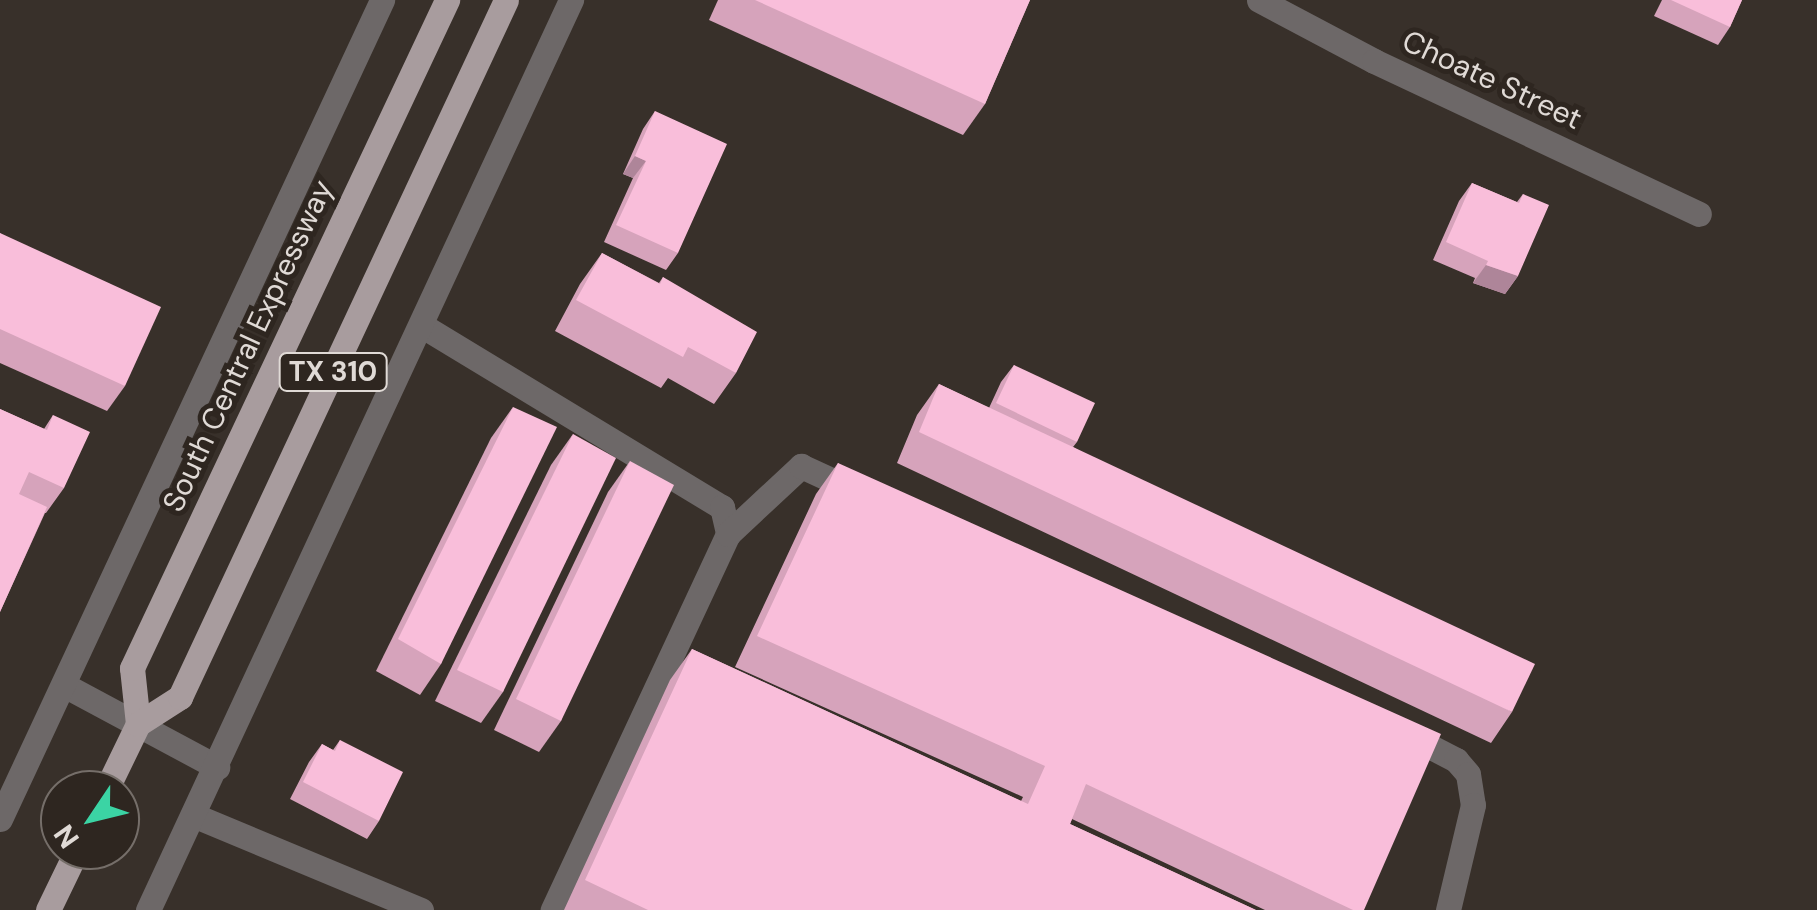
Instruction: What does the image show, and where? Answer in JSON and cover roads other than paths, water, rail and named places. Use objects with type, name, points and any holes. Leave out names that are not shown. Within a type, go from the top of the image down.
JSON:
[{"type":"main road","name":"South Central Expressway","points":[[138,724],[132,668],[447,0]]},
{"type":"main road","name":"TX 310","points":[[138,724],[180,697],[506,0]]},
{"type":"main road","points":[[116,770],[138,724]]},
{"type":"main road","points":[[48,910],[67,870]]},
{"type":"street","points":[[0,818],[382,0]]},
{"type":"street","points":[[148,910],[571,0]]},
{"type":"street","name":"Choate Street","points":[[1259,0],[1374,61],[1699,214]]},
{"type":"street","points":[[421,325],[722,506],[728,534]]},
{"type":"street","points":[[553,910],[728,534],[801,466],[872,498]]},
{"type":"street","points":[[64,685],[217,767]]},
{"type":"street","points":[[1379,722],[1456,760],[1468,774],[1474,805],[1448,910]]},
{"type":"street","points":[[193,815],[422,910]]}]
